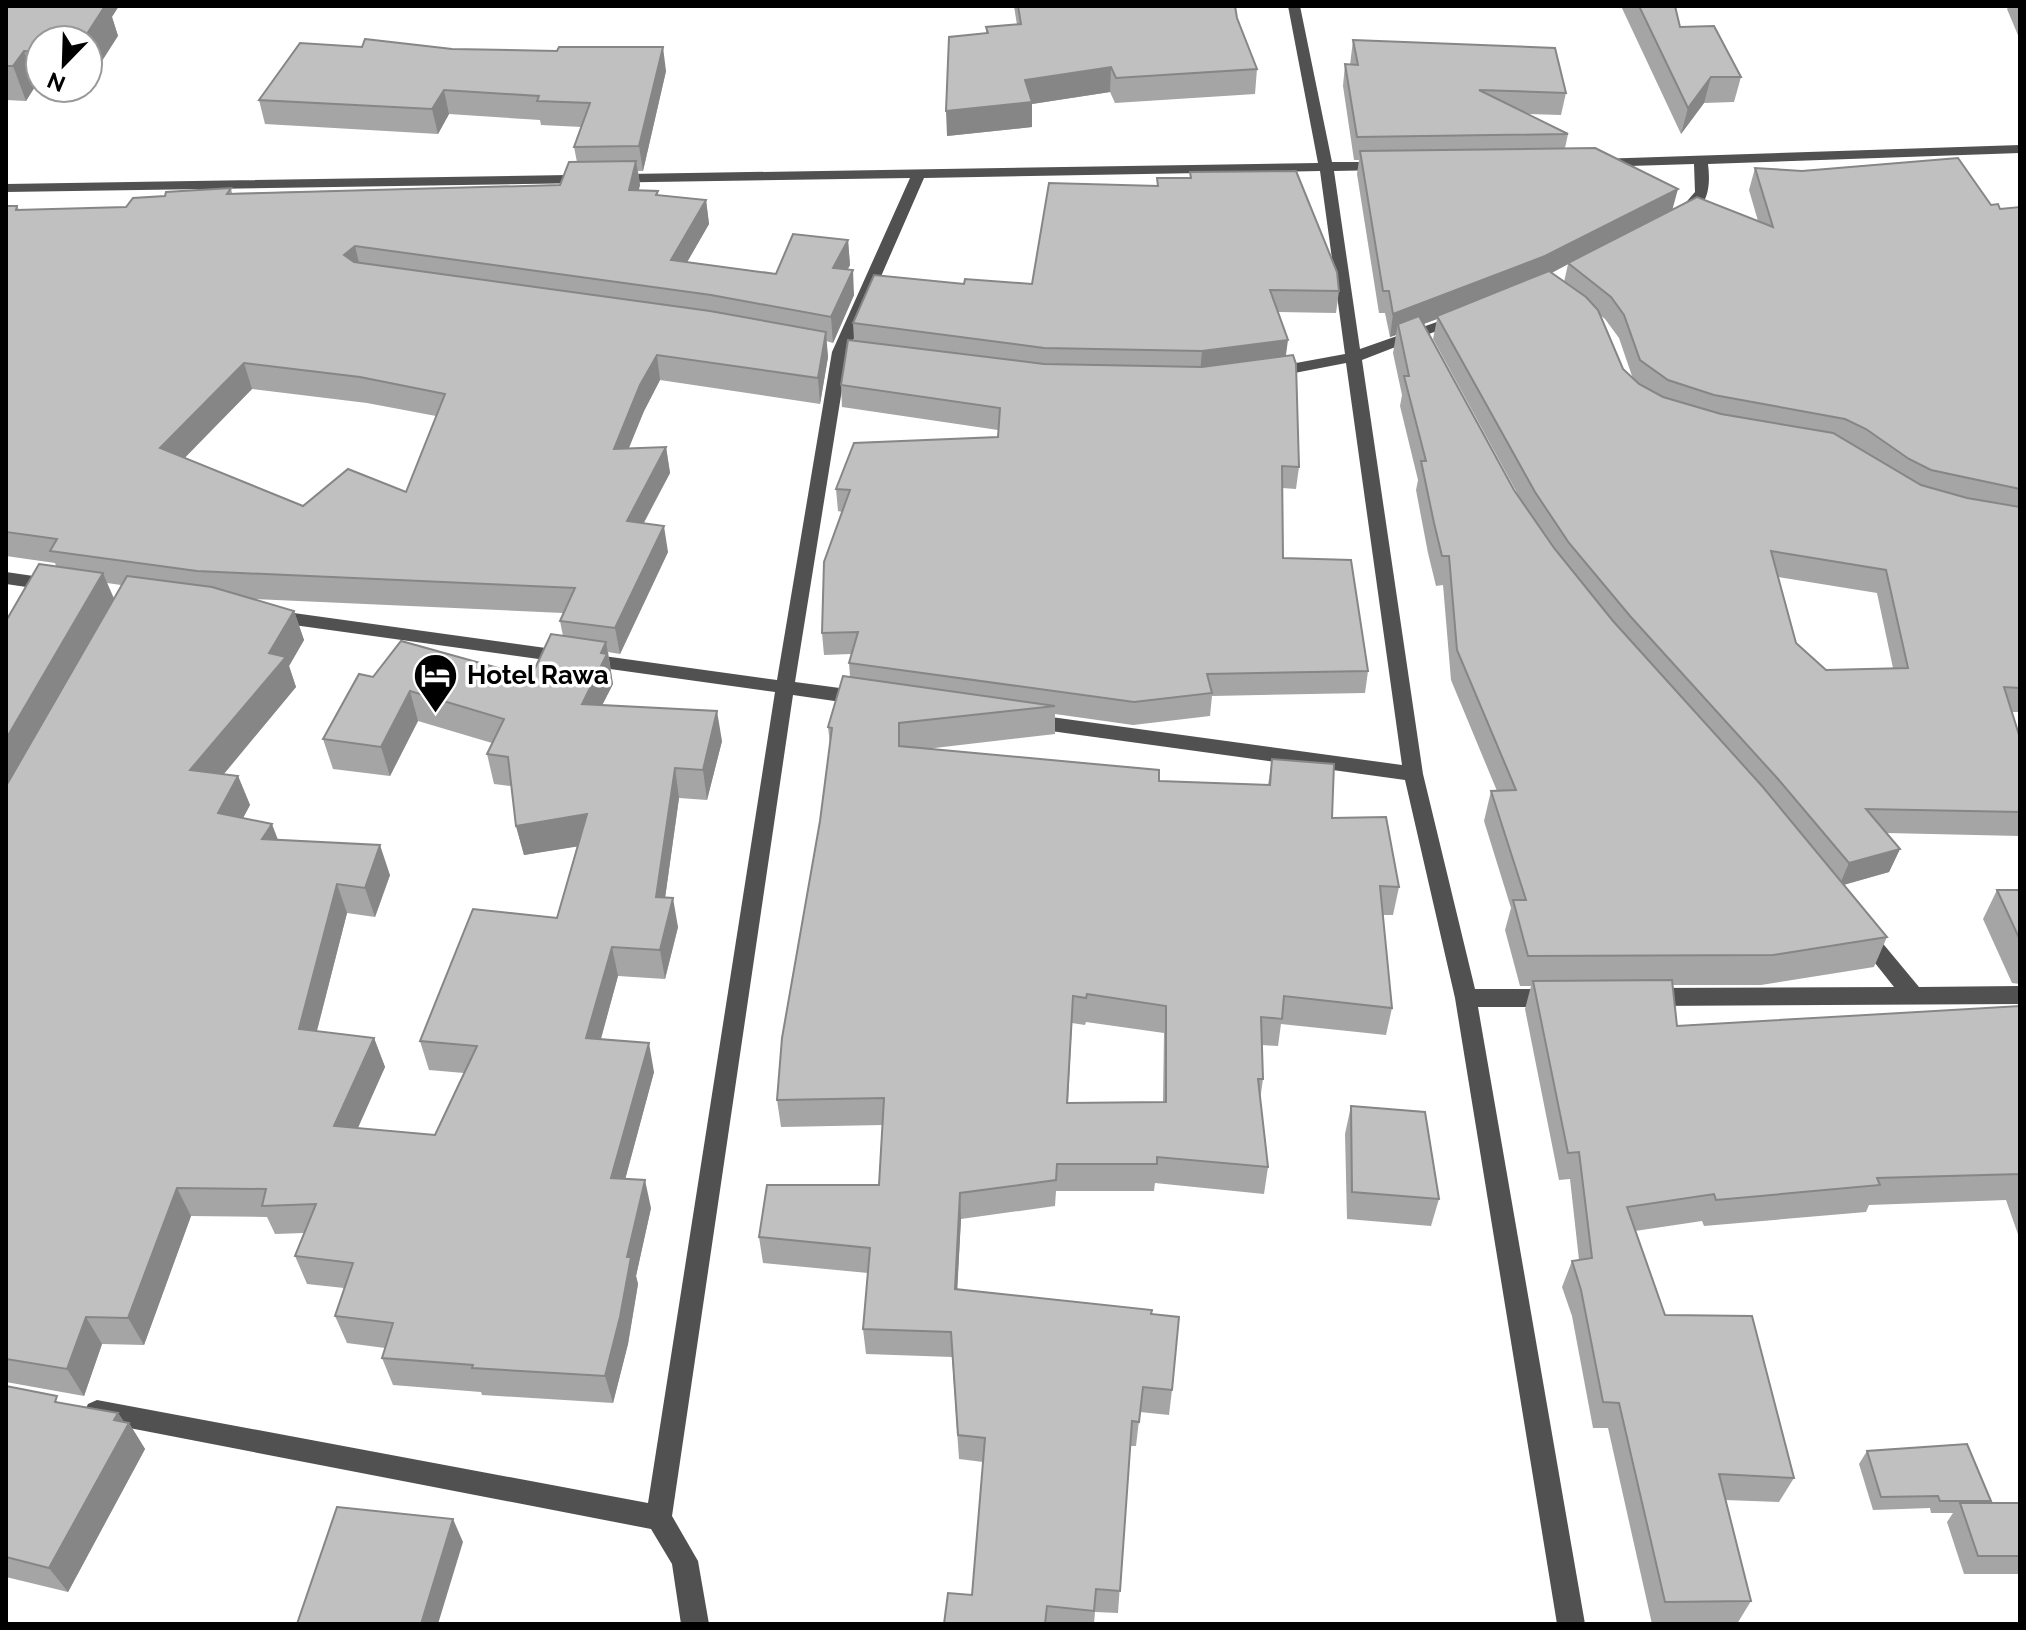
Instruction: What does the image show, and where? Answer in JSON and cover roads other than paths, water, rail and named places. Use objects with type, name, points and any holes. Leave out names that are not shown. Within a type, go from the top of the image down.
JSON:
[{"type":"street","points":[[1294,6],[1326,166],[1413,774],[1466,998],[1571,1624]]},
{"type":"street","points":[[1576,163],[2020,149]]},
{"type":"street","points":[[1670,221],[1698,203],[1704,190],[1701,161]]},
{"type":"street","points":[[6,188],[1404,165]]},
{"type":"street","points":[[695,1624],[685,1561],[659,1518],[785,688],[840,352],[918,175]]},
{"type":"street","points":[[1254,375],[1424,342],[1477,313]]},
{"type":"street","points":[[6,578],[68,587]]},
{"type":"street","points":[[255,613],[879,701]]},
{"type":"street","points":[[1005,718],[1413,774]]},
{"type":"street","points":[[1847,914],[1914,996]]},
{"type":"street","points":[[1620,998],[2020,995]]},
{"type":"street","points":[[1466,998],[1574,998]]},
{"type":"street","points":[[68,1407],[659,1518]]},
{"type":"place","name":"Hotel Rawa","points":[[436,714]]}]
